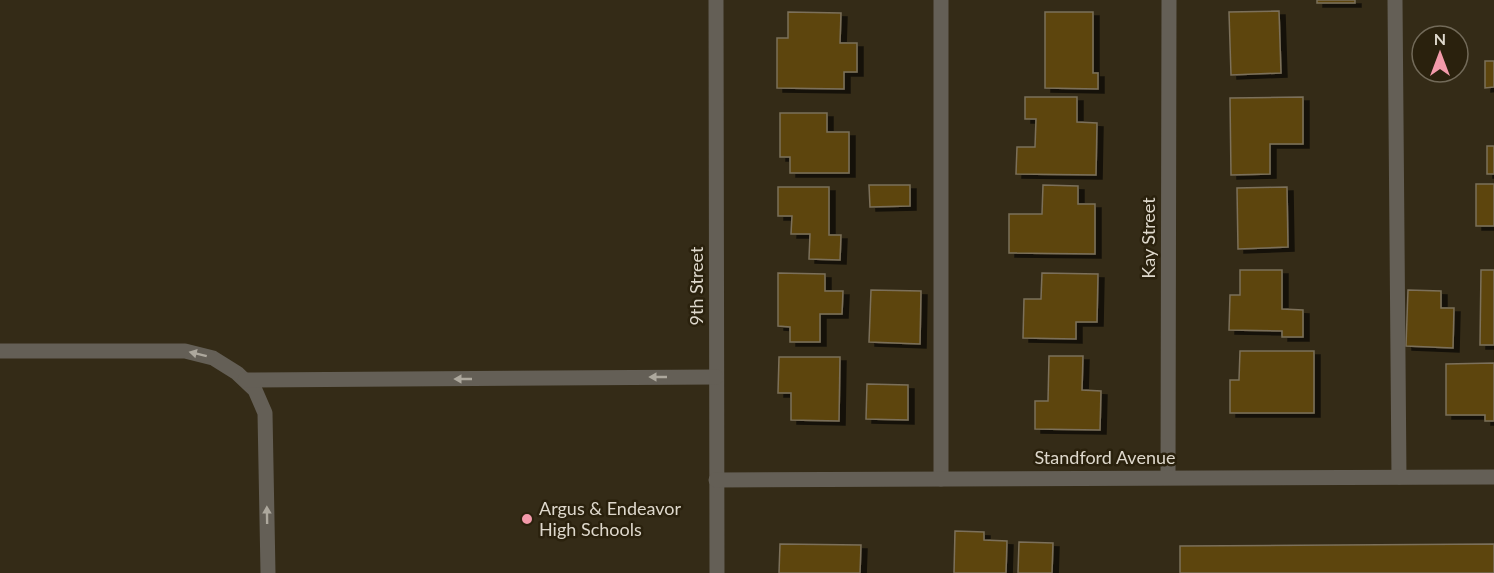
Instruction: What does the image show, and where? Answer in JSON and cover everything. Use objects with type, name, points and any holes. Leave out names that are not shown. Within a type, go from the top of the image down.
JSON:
[{"type":"street","name":"9th Street","points":[[716,0],[717,573]]},
{"type":"street","points":[[941,0],[941,478]]},
{"type":"street","name":"Kay Street","points":[[1168,477],[1169,0]]},
{"type":"street","points":[[1395,0],[1400,477]]},
{"type":"street","points":[[0,351],[185,351],[213,358],[237,373],[255,390],[265,413],[268,573]]},
{"type":"street","points":[[245,380],[716,377]]},
{"type":"street","name":"Standford Avenue","points":[[716,480],[1494,477]]},
{"type":"building","points":[[1317,0],[1355,0],[1355,3],[1317,3]]},
{"type":"building","points":[[1279,11],[1281,73],[1231,75],[1229,12]]},
{"type":"building","points":[[788,12],[841,13],[840,43],[857,43],[857,72],[844,72],[844,89],[777,88],[777,38],[788,38]]},
{"type":"building","points":[[1045,12],[1093,12],[1093,73],[1098,73],[1098,89],[1045,88]]},
{"type":"building","points":[[1485,61],[1494,61],[1494,87],[1485,88]]},
{"type":"building","points":[[1025,97],[1077,97],[1077,122],[1097,123],[1096,175],[1016,174],[1017,147],[1035,147],[1036,119],[1025,119]]},
{"type":"building","points":[[1303,97],[1303,144],[1270,144],[1270,174],[1231,175],[1230,98]]},
{"type":"building","points":[[780,113],[827,113],[827,132],[849,132],[849,173],[790,173],[790,157],[780,157]]},
{"type":"building","points":[[1487,146],[1494,146],[1494,174],[1487,174]]},
{"type":"building","points":[[1476,184],[1494,184],[1494,226],[1476,226]]},
{"type":"building","points":[[869,185],[910,185],[910,206],[870,207]]},
{"type":"building","points":[[1043,185],[1078,186],[1078,204],[1095,204],[1095,254],[1009,253],[1009,214],[1042,214]]},
{"type":"building","points":[[778,187],[829,187],[829,235],[841,235],[840,260],[809,259],[810,234],[791,234],[792,216],[778,216]]},
{"type":"building","points":[[1287,187],[1288,247],[1238,249],[1237,188]]},
{"type":"building","points":[[1240,270],[1282,270],[1282,309],[1303,310],[1303,337],[1282,337],[1282,331],[1229,330],[1230,295],[1240,295]]},
{"type":"building","points":[[1481,270],[1494,270],[1494,345],[1480,345]]},
{"type":"building","points":[[778,273],[825,274],[825,291],[843,291],[842,314],[820,314],[820,342],[790,342],[790,327],[778,326]]},
{"type":"building","points":[[1042,273],[1098,274],[1097,322],[1076,322],[1076,339],[1023,338],[1024,299],[1041,299]]},
{"type":"building","points":[[871,290],[921,291],[920,344],[869,342]]},
{"type":"building","points":[[1408,290],[1441,291],[1441,308],[1454,308],[1453,348],[1406,346]]},
{"type":"building","points":[[1240,351],[1314,351],[1314,413],[1230,413],[1230,380],[1239,380]]},
{"type":"building","points":[[1049,356],[1083,356],[1082,390],[1101,391],[1100,430],[1035,429],[1035,401],[1048,401]]},
{"type":"building","points":[[779,357],[840,357],[839,421],[791,420],[791,393],[778,393]]},
{"type":"building","points":[[1494,363],[1494,421],[1485,421],[1485,415],[1446,415],[1446,364]]},
{"type":"building","points":[[867,384],[908,385],[908,420],[866,419]]},
{"type":"building","points":[[955,531],[984,532],[984,540],[1007,541],[1006,573],[954,573]]},
{"type":"building","points":[[1019,542],[1053,543],[1052,573],[1018,573]]},
{"type":"building","points":[[780,544],[861,545],[860,573],[779,573]]},
{"type":"building","points":[[1494,544],[1494,573],[1180,573],[1180,546]]},
{"type":"place","name":"Argus & Endeavor High Schools","points":[[527,519]]}]
